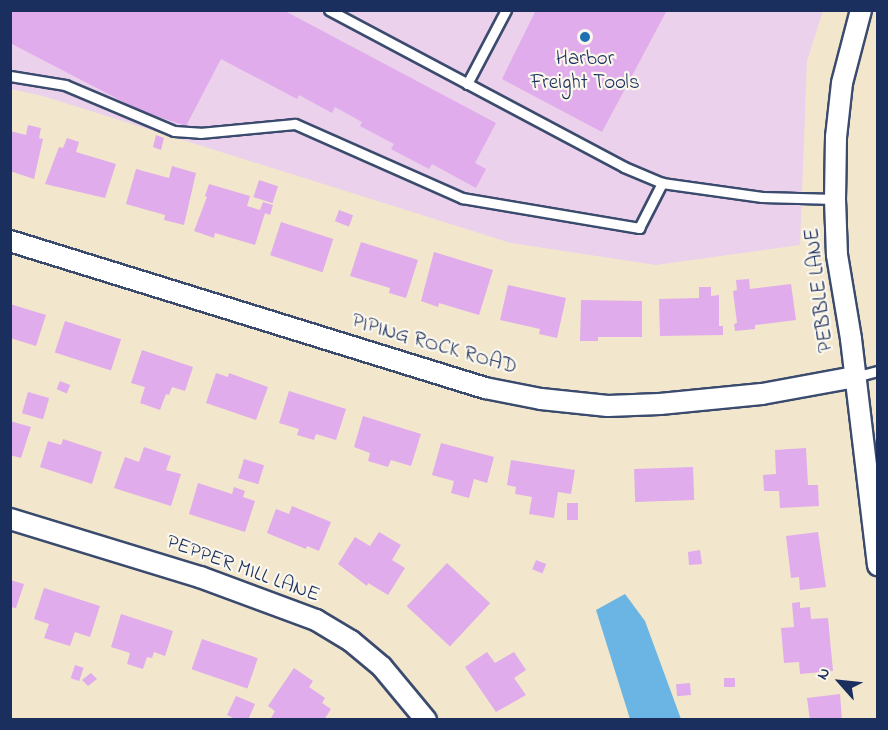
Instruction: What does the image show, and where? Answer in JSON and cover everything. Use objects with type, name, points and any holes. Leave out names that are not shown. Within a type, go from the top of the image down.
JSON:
[{"type":"street","name":"PEBBLE LANE","points":[[861,10],[842,83],[836,137],[835,199],[837,255],[878,565]]},
{"type":"street","name":"PIPING ROCK ROAD","points":[[10,241],[485,388],[541,399],[608,406],[660,404],[762,394],[855,378]]},
{"type":"street","name":"PEPPER MILL LANE","points":[[10,519],[200,577],[316,620],[351,641],[382,667],[410,696],[426,720]]},
{"type":"lane","points":[[329,10],[624,167],[662,183],[762,197],[835,199]]},
{"type":"lane","points":[[467,84],[506,10]]},
{"type":"lane","points":[[10,76],[65,85],[174,130],[200,133],[295,124],[462,198],[639,228],[662,183]]},
{"type":"lane","points":[[855,378],[878,371]]},
{"type":"shaded area","points":[[11,11],[823,11],[807,61],[800,245],[656,265],[511,243],[43,96],[11,89]]},
{"type":"water","points":[[625,594],[645,621],[681,719],[630,719],[596,610]]},
{"type":"building","points":[[10,10],[283,10],[496,123],[475,163],[486,169],[476,188],[432,164],[429,169],[391,149],[394,144],[360,126],[362,122],[335,107],[332,113],[299,95],[297,99],[221,59],[186,126],[141,111],[10,43]]},
{"type":"building","points":[[536,10],[667,10],[602,132],[502,79]]},
{"type":"building","points":[[28,125],[41,128],[39,138],[43,139],[34,179],[10,171],[10,131],[26,135]]},
{"type":"building","points":[[156,135],[164,138],[161,150],[153,147]]},
{"type":"building","points":[[67,138],[79,142],[76,152],[116,164],[105,198],[45,184],[59,147],[63,148]]},
{"type":"building","points":[[172,166],[196,173],[184,225],[164,220],[165,215],[126,204],[136,169],[169,178]]},
{"type":"building","points":[[259,180],[278,186],[272,203],[253,197]]},
{"type":"building","points":[[209,184],[250,196],[247,206],[260,210],[263,202],[273,205],[270,215],[265,213],[255,245],[215,233],[214,238],[194,231],[207,197],[205,196]]},
{"type":"building","points":[[339,210],[353,215],[349,226],[335,221]]},
{"type":"building","points":[[281,222],[333,239],[322,272],[270,255]]},
{"type":"building","points":[[361,242],[418,260],[406,298],[389,293],[390,288],[350,276]]},
{"type":"building","points":[[434,252],[493,270],[479,315],[439,303],[438,307],[421,301]]},
{"type":"building","points":[[749,279],[750,289],[791,284],[796,320],[755,325],[755,329],[735,331],[734,324],[737,323],[733,291],[737,290],[736,280]]},
{"type":"building","points":[[508,285],[566,298],[557,338],[539,334],[540,329],[500,320]]},
{"type":"building","points":[[699,287],[711,287],[711,296],[719,295],[719,326],[723,326],[723,335],[660,336],[659,299],[699,298]]},
{"type":"building","points":[[581,300],[642,301],[642,337],[598,337],[598,341],[580,341]]},
{"type":"building","points":[[10,304],[46,315],[36,346],[10,338]]},
{"type":"building","points":[[65,321],[121,339],[111,371],[55,352]]},
{"type":"building","points":[[142,350],[193,367],[185,391],[172,387],[169,395],[166,394],[160,410],[140,403],[145,387],[131,383]]},
{"type":"building","points":[[216,373],[228,377],[229,373],[268,387],[256,420],[206,403]]},
{"type":"building","points":[[60,381],[70,385],[67,393],[57,389]]},
{"type":"building","points":[[289,391],[346,409],[336,440],[316,434],[314,440],[297,435],[299,429],[279,423]]},
{"type":"building","points":[[28,392],[49,398],[43,419],[22,413]]},
{"type":"building","points":[[363,416],[421,434],[411,466],[391,460],[388,467],[368,461],[370,453],[354,447]]},
{"type":"building","points":[[10,421],[31,427],[21,458],[10,455]]},
{"type":"building","points":[[63,439],[102,452],[92,484],[40,467],[48,441],[61,445]]},
{"type":"building","points":[[441,443],[494,457],[487,483],[474,479],[469,498],[451,493],[454,481],[432,475]]},
{"type":"building","points":[[144,447],[171,456],[166,470],[181,474],[171,506],[114,488],[125,457],[139,462]]},
{"type":"building","points":[[806,448],[808,485],[818,485],[819,506],[780,508],[779,491],[764,491],[763,475],[776,474],[775,450]]},
{"type":"building","points":[[244,459],[264,465],[258,484],[238,478]]},
{"type":"building","points":[[511,460],[575,470],[571,494],[558,492],[554,518],[529,514],[532,497],[515,494],[516,487],[507,485]]},
{"type":"building","points":[[693,467],[694,500],[635,502],[634,469]]},
{"type":"building","points":[[198,483],[232,494],[234,487],[245,491],[243,497],[255,501],[245,532],[189,514]]},
{"type":"building","points":[[567,503],[578,503],[578,520],[567,520]]},
{"type":"building","points":[[292,506],[331,522],[319,551],[307,546],[306,549],[267,533],[276,509],[289,514]]},
{"type":"building","points":[[379,532],[401,545],[392,560],[405,568],[388,595],[368,583],[367,586],[338,564],[355,537],[370,546]]},
{"type":"building","points":[[818,532],[826,587],[800,590],[799,577],[791,578],[786,536]]},
{"type":"building","points":[[700,550],[702,564],[689,565],[688,552]]},
{"type":"building","points":[[536,560],[546,564],[542,573],[532,569]]},
{"type":"building","points":[[447,563],[490,603],[450,646],[407,606]]},
{"type":"building","points":[[10,580],[24,584],[16,608],[10,607]]},
{"type":"building","points":[[44,588],[100,606],[90,637],[75,632],[70,646],[44,638],[49,624],[34,619]]},
{"type":"building","points":[[800,602],[800,608],[810,607],[811,619],[828,618],[833,671],[800,674],[799,662],[784,663],[781,628],[794,627],[792,603]]},
{"type":"building","points":[[121,614],[173,631],[165,656],[154,652],[152,658],[147,657],[143,669],[127,664],[130,653],[111,647]]},
{"type":"building","points":[[202,639],[258,658],[247,688],[192,669]]},
{"type":"building","points":[[487,652],[495,663],[514,652],[526,670],[514,678],[526,695],[496,712],[465,667]]},
{"type":"building","points":[[75,665],[84,668],[79,681],[71,678]]},
{"type":"building","points":[[294,668],[313,681],[309,687],[325,698],[322,703],[331,709],[324,720],[270,720],[275,711],[268,706]]},
{"type":"building","points":[[91,673],[97,679],[88,686],[82,680]]},
{"type":"building","points":[[724,678],[735,678],[735,687],[724,687]]},
{"type":"building","points":[[690,683],[691,695],[677,696],[676,684]]},
{"type":"building","points":[[840,694],[842,720],[810,720],[807,698]]},
{"type":"building","points":[[236,696],[255,704],[248,720],[237,720],[227,715]]},
{"type":"place","name":"Harbor Freight Tools","points":[[585,37]]}]
